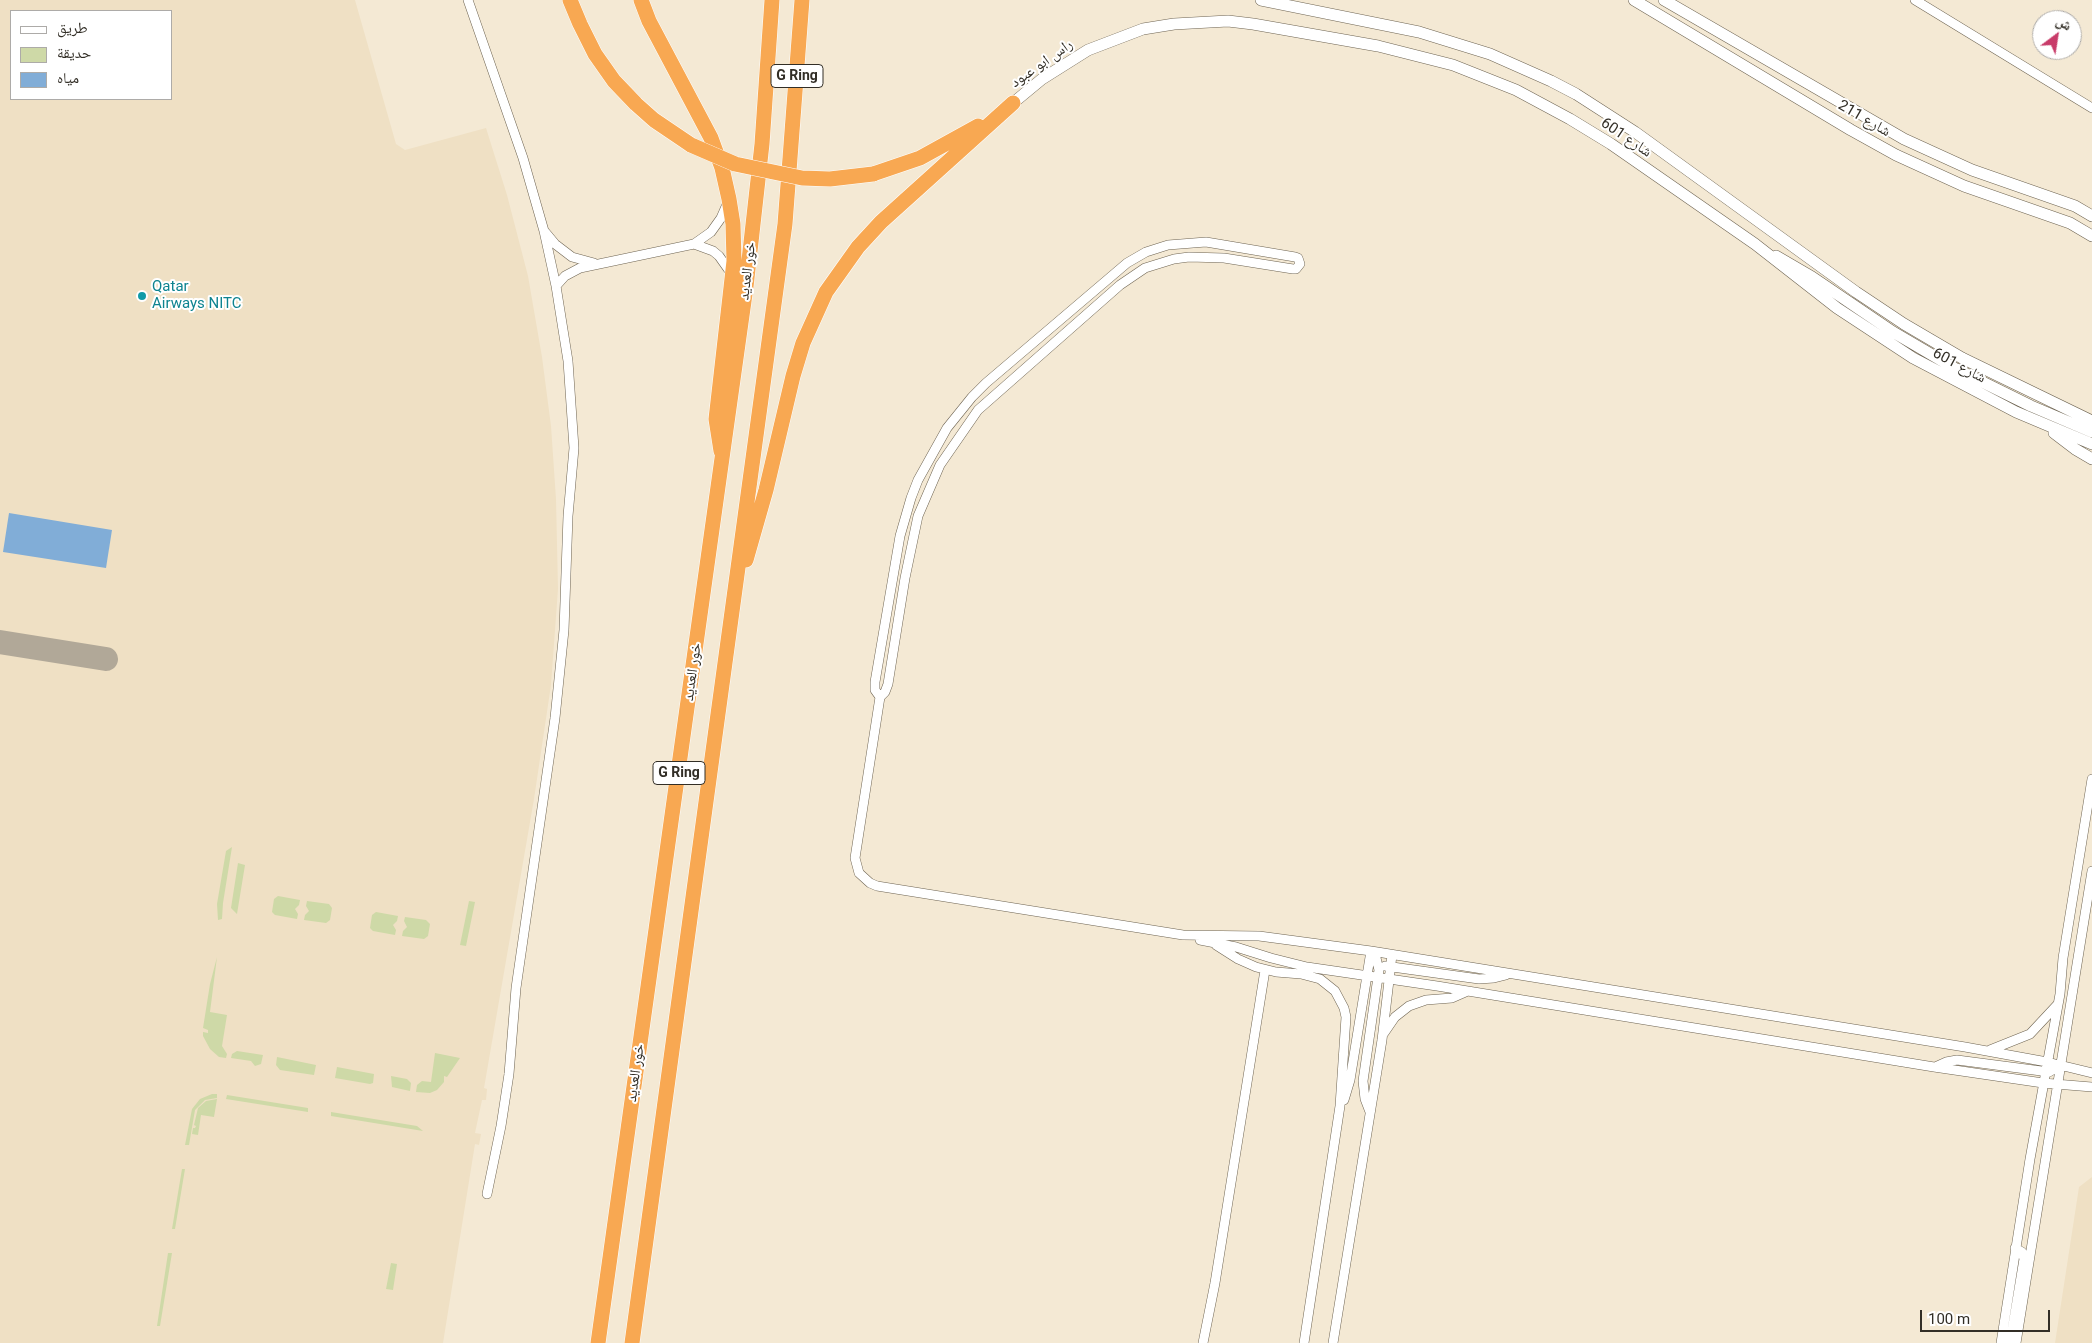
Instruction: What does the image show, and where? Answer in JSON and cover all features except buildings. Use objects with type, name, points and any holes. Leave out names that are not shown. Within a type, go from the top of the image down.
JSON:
[{"type":"highway","points":[[570,0],[595,54],[614,81],[648,114],[691,145],[735,164],[802,178],[830,179],[873,174],[920,158],[937,150],[1013,103]]},
{"type":"highway","points":[[641,0],[650,21],[712,138],[722,168],[729,199],[734,244],[716,420],[716,433],[723,459]]},
{"type":"highway","name":"خور العديد","points":[[598,1343],[713,516],[723,459],[756,204],[772,0]]},
{"type":"highway","name":"خور العديد","points":[[632,1343],[785,224],[802,0]]},
{"type":"highway","points":[[733,602],[753,537],[793,376],[803,343],[826,292],[858,247],[881,222],[1013,103]]},
{"type":"main road","name":"شارع 601","points":[[1261,0],[1381,23],[1457,42],[1506,60],[1551,81],[1576,94],[1627,127],[1856,292],[1904,324],[1971,363],[2092,421]]},
{"type":"main road","name":"شارع 211","points":[[1634,0],[1896,155],[1964,186],[2063,220],[2092,236]]},
{"type":"main road","name":"شارع 211","points":[[1664,0],[1904,139],[1972,170],[2075,206],[2092,216]]},
{"type":"main road","name":"شارع 601","points":[[1088,50],[1143,29],[1174,24],[1228,21],[1378,46],[1453,65],[1516,90],[1611,144],[1755,244],[1812,290],[1888,343],[1963,386],[2045,425],[2092,444]]},
{"type":"main road","name":"راس ابو عبود","points":[[1013,103],[1049,74],[1088,50]]},
{"type":"main road","points":[[1755,244],[1801,270],[1893,332],[1956,369],[2023,402],[2092,432]]},
{"type":"main road","points":[[2045,425],[2070,445],[2092,458]]},
{"type":"street","points":[[468,0],[523,158],[544,231],[556,286],[568,361],[574,448],[568,516],[562,660],[516,988],[507,1087],[487,1194]]},
{"type":"street","points":[[1915,0],[2092,108]]},
{"type":"street","points":[[556,286],[564,276],[573,270],[694,244],[711,232],[721,218],[729,199]]},
{"type":"street","points":[[544,231],[554,244],[572,257],[599,264]]},
{"type":"street","points":[[880,697],[875,690],[875,682],[900,536],[905,517],[918,480],[936,445],[972,397],[1118,269],[1146,252],[1181,243],[1206,242],[1298,258],[1300,264],[1296,269],[1204,256],[1174,259],[1145,268],[1120,284],[978,410],[958,437],[940,465],[918,516],[905,578],[888,684],[886,692],[880,697],[855,851],[856,866],[864,878],[870,883],[885,887],[1183,934],[1259,936],[1371,951],[1988,1051],[2048,1062],[2092,1073]]},
{"type":"street","points":[[694,244],[713,251],[732,274]]},
{"type":"street","points":[[2000,1343],[2058,1004],[2063,958],[2092,779]]},
{"type":"street","points":[[2016,1343],[2092,871]]},
{"type":"street","points":[[1183,934],[1193,939],[1236,947],[1298,965],[1934,1067],[2043,1083],[2092,1087]]},
{"type":"street","points":[[1214,943],[1238,959],[1265,970],[1311,976],[1328,984],[1340,999],[1346,1017],[1340,1106],[1304,1343]]},
{"type":"street","points":[[1370,1113],[1365,1099],[1363,1081],[1379,977],[1379,966],[1371,951]]},
{"type":"street","points":[[1340,1106],[1347,1093],[1350,1080],[1371,951]]},
{"type":"street","points":[[1333,1343],[1382,1040],[1392,955]]},
{"type":"street","points":[[1367,975],[1379,966],[1479,979],[1494,978],[1508,974]]},
{"type":"street","points":[[1203,1343],[1215,1283],[1265,970]]},
{"type":"street","points":[[1382,1040],[1389,1024],[1409,1006],[1426,1000],[1452,998],[1468,991]]},
{"type":"street","points":[[1988,1051],[2030,1034],[2058,1004]]},
{"type":"street","points":[[1934,1067],[1957,1060],[2045,1072],[2056,1070],[2061,1066]]},
{"type":"street","points":[[2010,1343],[2024,1259],[2022,1252],[2015,1248]]},
{"type":"shaded area","points":[[0,0],[355,0],[396,144],[405,150],[486,128],[507,195],[528,276],[542,357],[551,426],[556,499],[558,589],[551,685],[534,799],[484,1088],[487,1089],[486,1100],[482,1100],[475,1133],[481,1134],[479,1145],[475,1144],[443,1343],[0,1343]]},
{"type":"shaded area","points":[[2092,1177],[2092,1343],[2055,1343],[2079,1187]]},
{"type":"green space","points":[[232,847],[222,919],[218,920],[217,904],[226,851]]},
{"type":"green space","points":[[238,863],[245,865],[237,914],[231,908]]},
{"type":"green space","points":[[278,896],[300,900],[299,905],[295,909],[298,914],[297,919],[275,915],[272,912],[274,899]]},
{"type":"green space","points":[[307,901],[329,904],[332,908],[330,920],[326,923],[304,920],[305,915],[309,911],[306,906]]},
{"type":"green space","points":[[469,901],[475,902],[466,946],[460,945]]},
{"type":"green space","points":[[376,912],[398,916],[397,921],[393,925],[396,930],[395,935],[373,931],[370,928],[372,915]]},
{"type":"green space","points":[[405,917],[426,920],[430,924],[428,936],[424,939],[402,936],[403,931],[407,927],[404,921]]},
{"type":"green space","points":[[217,957],[210,1012],[227,1015],[222,1046],[227,1054],[226,1058],[219,1057],[210,1049],[203,1036],[203,1032],[208,1033],[208,1030],[203,1028],[210,984]]},
{"type":"green space","points":[[237,1051],[263,1055],[261,1064],[255,1066],[251,1061],[231,1058],[232,1054]]},
{"type":"green space","points":[[435,1053],[460,1058],[447,1077],[444,1076],[444,1082],[437,1090],[430,1093],[416,1092],[417,1085],[422,1081],[431,1082]]},
{"type":"green space","points":[[277,1057],[316,1065],[314,1075],[280,1070],[276,1065]]},
{"type":"green space","points":[[337,1067],[374,1074],[373,1083],[335,1078]]},
{"type":"green space","points":[[391,1076],[407,1079],[411,1083],[410,1091],[392,1087]]},
{"type":"green space","points":[[217,1094],[217,1098],[205,1100],[195,1110],[189,1145],[185,1145],[192,1109],[200,1099]]},
{"type":"green space","points":[[227,1095],[308,1108],[308,1112],[226,1099]]},
{"type":"green space","points":[[217,1099],[214,1117],[201,1115],[198,1135],[192,1134],[193,1128],[196,1126],[194,1125],[198,1108],[206,1101]]},
{"type":"green space","points":[[331,1112],[417,1126],[423,1131],[331,1116]]},
{"type":"green space","points":[[182,1169],[185,1169],[175,1229],[172,1229]]},
{"type":"green space","points":[[168,1253],[172,1253],[160,1326],[157,1326]]},
{"type":"green space","points":[[391,1263],[397,1264],[393,1290],[386,1289]]},
{"type":"water","points":[[9,513],[112,530],[106,568],[3,552]]},
{"type":"taxiway","points":[[0,642],[106,659]]},
{"type":"place","name":"Qatar Airways NITC","points":[[142,296]]}]
